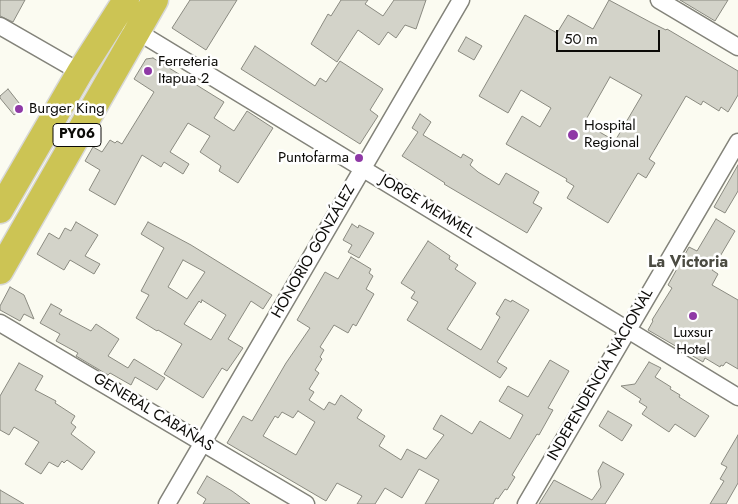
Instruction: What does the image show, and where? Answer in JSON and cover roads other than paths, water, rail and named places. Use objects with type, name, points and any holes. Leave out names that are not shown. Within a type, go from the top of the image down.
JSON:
[{"type":"highway","name":"PY06","points":[[0,210],[80,72],[126,16],[155,0]]},
{"type":"highway","name":"PY06","points":[[0,271],[126,16]]},
{"type":"street","name":"HONORIO GONZÁLEZ","points":[[167,504],[462,0]]},
{"type":"street","points":[[660,0],[738,47]]},
{"type":"street","name":"JORGE MEMMEL","points":[[126,16],[363,168],[738,397]]},
{"type":"street","points":[[0,26],[80,72]]},
{"type":"street","name":"INDEPENDENCIA NACIONAL","points":[[526,504],[738,142]]},
{"type":"street","name":"GENERAL CABAÑAS","points":[[0,323],[306,504]]},
{"type":"place","name":"Ferreteria Itapua 2","points":[[148,71]]},
{"type":"place","name":"Burger King","points":[[19,109]]},
{"type":"place","name":"Hospital Regional","points":[[573,135]]},
{"type":"place","name":"Puntofarma","points":[[359,158]]},
{"type":"place","name":"Luxsur Hotel","points":[[693,316]]},
{"type":"district","name":"La Victoria","points":[[688,263]]}]
